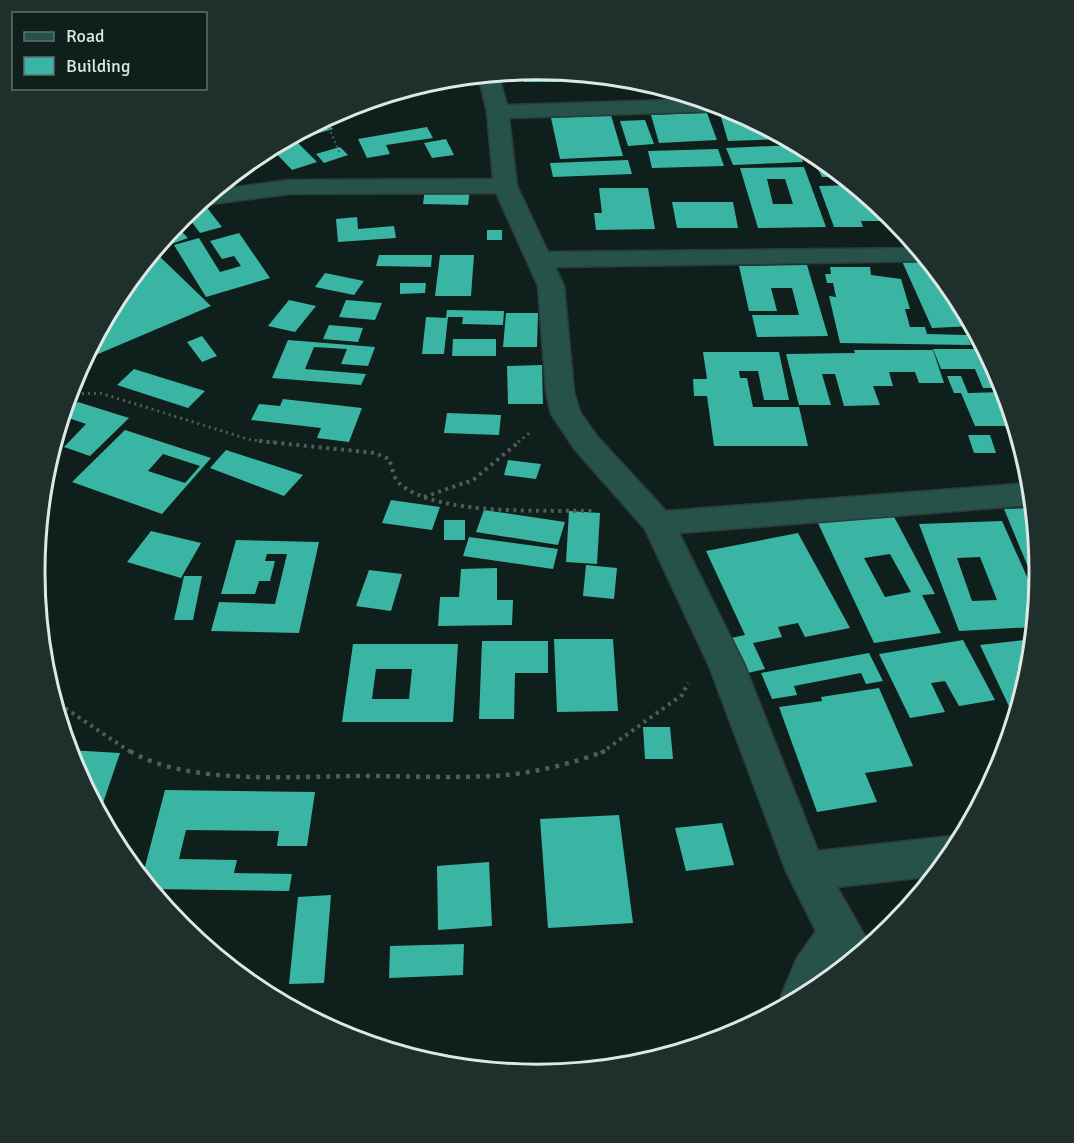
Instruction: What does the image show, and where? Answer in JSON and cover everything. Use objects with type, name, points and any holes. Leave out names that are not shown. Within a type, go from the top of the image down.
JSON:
[{"type":"street","points":[[490,82],[498,112],[505,186],[541,260],[553,295],[561,402],[566,414],[586,443],[654,518],[727,666],[806,871],[847,945],[812,973],[809,982]]},
{"type":"street","points":[[498,112],[695,106]]},
{"type":"street","points":[[222,194],[289,187],[505,186]]},
{"type":"street","points":[[541,260],[914,255]]},
{"type":"street","points":[[654,518],[1023,495]]},
{"type":"street","points":[[806,871],[938,856]]},
{"type":"path","points":[[78,394],[100,393],[251,440],[375,453],[389,459],[399,483],[422,497],[446,504],[654,518]]},
{"type":"path","points":[[422,497],[473,480],[523,440],[561,402]]},
{"type":"path","points":[[65,708],[143,759],[168,767],[238,776],[496,776],[545,768],[604,752],[629,736],[681,695],[693,675],[709,629]]},
{"type":"building","points":[[524,80],[559,81],[559,82]]},
{"type":"building","points":[[707,113],[717,140],[659,143],[651,115]]},
{"type":"building","points":[[611,115],[623,156],[560,159],[551,118]]},
{"type":"building","points":[[721,117],[755,130],[773,140],[728,141]]},
{"type":"building","points":[[645,120],[654,144],[628,146],[620,121]]},
{"type":"building","points":[[329,125],[333,129],[307,137]]},
{"type":"building","points":[[427,127],[433,138],[386,145],[390,154],[367,158],[358,139]]},
{"type":"building","points":[[446,139],[454,155],[432,158],[424,143]]},
{"type":"building","points":[[297,142],[317,162],[292,170],[277,154]]},
{"type":"building","points":[[784,146],[801,156],[803,162],[733,165],[726,148]]},
{"type":"building","points":[[340,147],[348,155],[324,163],[316,154]]},
{"type":"building","points":[[718,149],[724,166],[652,168],[648,151]]},
{"type":"building","points":[[628,160],[632,174],[553,177],[550,163]]},
{"type":"building","points":[[804,167],[826,227],[758,228],[740,168]],"holes":[[[767,179],[785,179],[793,204],[773,204]]]},
{"type":"building","points":[[820,169],[831,177],[822,177]]},
{"type":"building","points":[[842,185],[882,221],[861,221],[863,227],[834,227],[819,186]]},
{"type":"building","points":[[599,188],[648,188],[655,229],[596,230],[594,213],[602,213]]},
{"type":"building","points":[[425,189],[470,189],[468,205],[423,204]]},
{"type":"building","points":[[672,202],[733,202],[738,228],[677,228]]},
{"type":"building","points":[[207,208],[222,227],[200,233],[192,222]]},
{"type":"building","points":[[357,217],[358,229],[394,226],[396,238],[338,242],[336,219]]},
{"type":"building","points":[[487,230],[502,230],[502,240],[487,240]]},
{"type":"building","points":[[182,232],[188,238],[169,245]]},
{"type":"building","points":[[239,233],[270,278],[206,297],[174,245],[199,238],[220,272],[241,266],[234,256],[222,259],[210,241]]},
{"type":"building","points":[[379,255],[432,255],[431,267],[376,266]]},
{"type":"building","points":[[440,255],[474,255],[471,296],[435,296]]},
{"type":"building","points":[[160,256],[211,306],[95,355],[128,298]]},
{"type":"building","points":[[916,258],[946,298],[963,326],[932,328],[901,259]]},
{"type":"building","points":[[807,265],[828,336],[757,337],[752,315],[799,315],[792,288],[771,288],[777,311],[749,311],[739,266]]},
{"type":"building","points":[[830,267],[870,267],[871,275],[901,279],[910,309],[905,309],[910,327],[925,327],[927,334],[967,335],[971,345],[840,343],[829,296],[836,297],[833,283],[827,283],[825,274],[831,274]]},
{"type":"building","points":[[325,273],[364,281],[354,295],[315,287]]},
{"type":"building","points":[[400,283],[426,283],[425,293],[400,294]]},
{"type":"building","points":[[289,300],[316,306],[295,332],[268,326]]},
{"type":"building","points":[[346,300],[382,303],[375,320],[339,317]]},
{"type":"building","points":[[447,310],[504,311],[503,325],[462,324],[463,317],[448,317],[444,354],[422,354],[426,317],[446,318]]},
{"type":"building","points":[[506,313],[538,313],[537,347],[503,347]]},
{"type":"building","points":[[329,325],[363,328],[358,342],[323,339]]},
{"type":"building","points":[[202,336],[217,356],[202,362],[187,342]]},
{"type":"building","points":[[453,339],[496,339],[496,356],[452,356]]},
{"type":"building","points":[[288,340],[375,347],[368,366],[341,364],[347,349],[314,347],[305,369],[366,374],[361,385],[272,378]]},
{"type":"building","points":[[933,349],[975,349],[994,388],[983,388],[975,369],[941,369]]},
{"type":"building","points":[[854,350],[933,350],[944,383],[919,383],[915,372],[889,372],[893,386],[873,386],[880,405],[844,406],[835,374],[822,374],[831,405],[799,405],[786,354],[855,353]]},
{"type":"building","points":[[703,352],[779,352],[789,400],[764,400],[758,371],[739,371],[740,378],[747,378],[753,407],[799,407],[808,446],[714,446],[707,396],[694,396],[693,379],[707,379]]},
{"type":"building","points":[[542,365],[543,404],[508,404],[507,366]]},
{"type":"building","points":[[134,369],[205,391],[188,408],[117,385]]},
{"type":"building","points":[[947,376],[961,376],[968,393],[995,392],[1007,426],[975,426],[961,393],[954,393]]},
{"type":"building","points":[[283,399],[362,408],[349,442],[317,438],[321,428],[251,420],[259,404],[280,406]]},
{"type":"building","points":[[78,402],[129,418],[90,456],[64,447],[86,424],[69,418],[73,406]]},
{"type":"building","points":[[447,413],[501,415],[499,435],[444,433]]},
{"type":"building","points":[[125,430],[211,458],[162,514],[72,482]],"holes":[[[163,454],[200,466],[185,483],[148,471]]]},
{"type":"building","points":[[968,435],[990,435],[996,453],[974,453]]},
{"type":"building","points":[[226,450],[303,475],[284,496],[210,468]]},
{"type":"building","points":[[508,460],[541,464],[536,479],[504,475]]},
{"type":"building","points":[[391,500],[440,507],[432,530],[382,523]]},
{"type":"building","points":[[1025,508],[1029,569],[1004,509]]},
{"type":"building","points":[[484,510],[565,522],[558,545],[476,532]]},
{"type":"building","points":[[569,511],[600,513],[597,564],[566,562]]},
{"type":"building","points":[[891,511],[935,594],[922,595],[941,633],[874,643],[817,521]],"holes":[[[890,554],[911,592],[885,597],[864,558]]]},
{"type":"building","points":[[444,520],[465,520],[465,540],[444,540]]},
{"type":"building","points":[[1002,521],[1029,581],[1026,627],[959,631],[919,524]],"holes":[[[980,557],[997,600],[972,601],[957,558]]]},
{"type":"building","points":[[151,531],[201,543],[181,578],[127,562]]},
{"type":"building","points":[[798,533],[850,628],[805,637],[798,623],[778,627],[782,637],[753,643],[765,669],[739,675],[722,640],[745,635],[706,551]]},
{"type":"building","points":[[469,537],[558,549],[553,569],[463,556]]},
{"type":"building","points":[[236,540],[319,542],[299,633],[211,631],[219,602],[275,604],[287,554],[267,554],[265,561],[275,561],[270,581],[259,581],[255,594],[221,594]]},
{"type":"building","points":[[586,565],[617,568],[614,599],[583,596]]},
{"type":"building","points":[[497,568],[497,600],[513,600],[512,625],[438,626],[440,597],[459,597],[461,569]]},
{"type":"building","points":[[369,570],[402,574],[391,611],[356,606]]},
{"type":"building","points":[[184,576],[202,576],[193,620],[174,620]]},
{"type":"building","points":[[554,639],[613,639],[618,711],[557,712]]},
{"type":"building","points":[[963,640],[995,700],[959,706],[945,681],[931,683],[945,712],[910,718],[879,654]]},
{"type":"building","points":[[1024,640],[1010,707],[980,645]]},
{"type":"building","points":[[482,641],[548,641],[548,673],[515,673],[514,719],[479,719]]},
{"type":"building","points":[[353,644],[458,644],[453,722],[342,722]],"holes":[[[376,669],[412,669],[409,699],[372,699]]]},
{"type":"building","points":[[869,653],[883,681],[866,684],[861,673],[794,686],[797,695],[772,699],[761,673]]},
{"type":"building","points":[[879,688],[913,766],[865,773],[877,802],[817,812],[779,707],[822,701],[821,697]]},
{"type":"building","points":[[643,727],[670,727],[673,759],[645,759]]},
{"type":"building","points":[[79,751],[120,753],[103,802]]},
{"type":"building","points":[[165,790],[315,792],[307,846],[277,846],[279,831],[186,830],[179,859],[237,860],[234,873],[292,874],[289,891],[162,889],[145,868]]},
{"type":"building","points":[[619,815],[633,923],[548,928],[540,819]]},
{"type":"building","points":[[722,823],[734,865],[686,871],[675,828]]},
{"type":"building","points":[[489,862],[492,926],[438,930],[437,866]]},
{"type":"building","points":[[331,895],[324,983],[289,984],[298,897]]},
{"type":"building","points":[[464,944],[463,975],[389,978],[390,946]]}]
